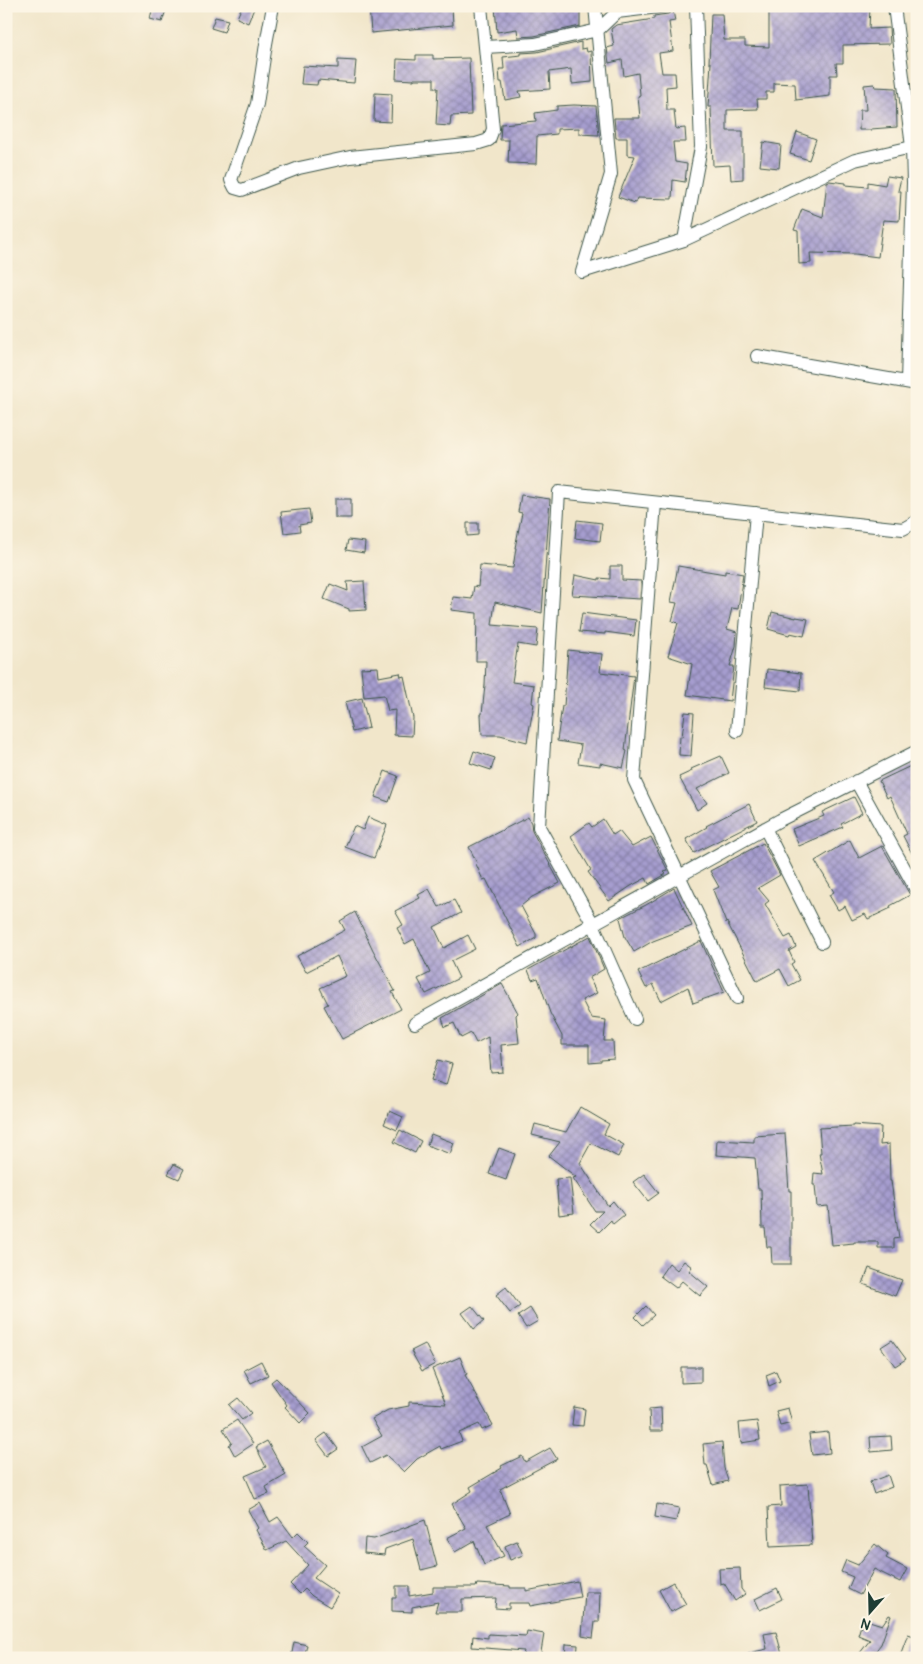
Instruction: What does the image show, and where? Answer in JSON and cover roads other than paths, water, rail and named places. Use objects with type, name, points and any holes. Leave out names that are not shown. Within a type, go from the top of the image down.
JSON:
[{"type":"street","points":[[273,6],[257,104],[231,180],[235,188],[242,190],[299,168],[350,157],[476,144],[488,140],[493,129],[481,6]]},
{"type":"street","points":[[595,6],[611,174],[582,272],[684,240],[855,160],[912,147]]},
{"type":"street","points":[[485,47],[535,44],[598,30],[617,12],[667,6]]},
{"type":"street","points":[[684,240],[701,147],[696,6]]},
{"type":"street","points":[[757,356],[912,383],[914,283],[912,147],[894,6]]},
{"type":"street","points":[[635,1019],[594,924],[539,827],[559,492],[903,529],[917,521]]},
{"type":"street","points":[[655,502],[634,780],[737,998]]},
{"type":"street","points":[[737,731],[756,513]]},
{"type":"street","points":[[416,1023],[765,828],[917,751]]},
{"type":"street","points":[[856,782],[917,891]]},
{"type":"street","points":[[765,828],[822,942]]}]
